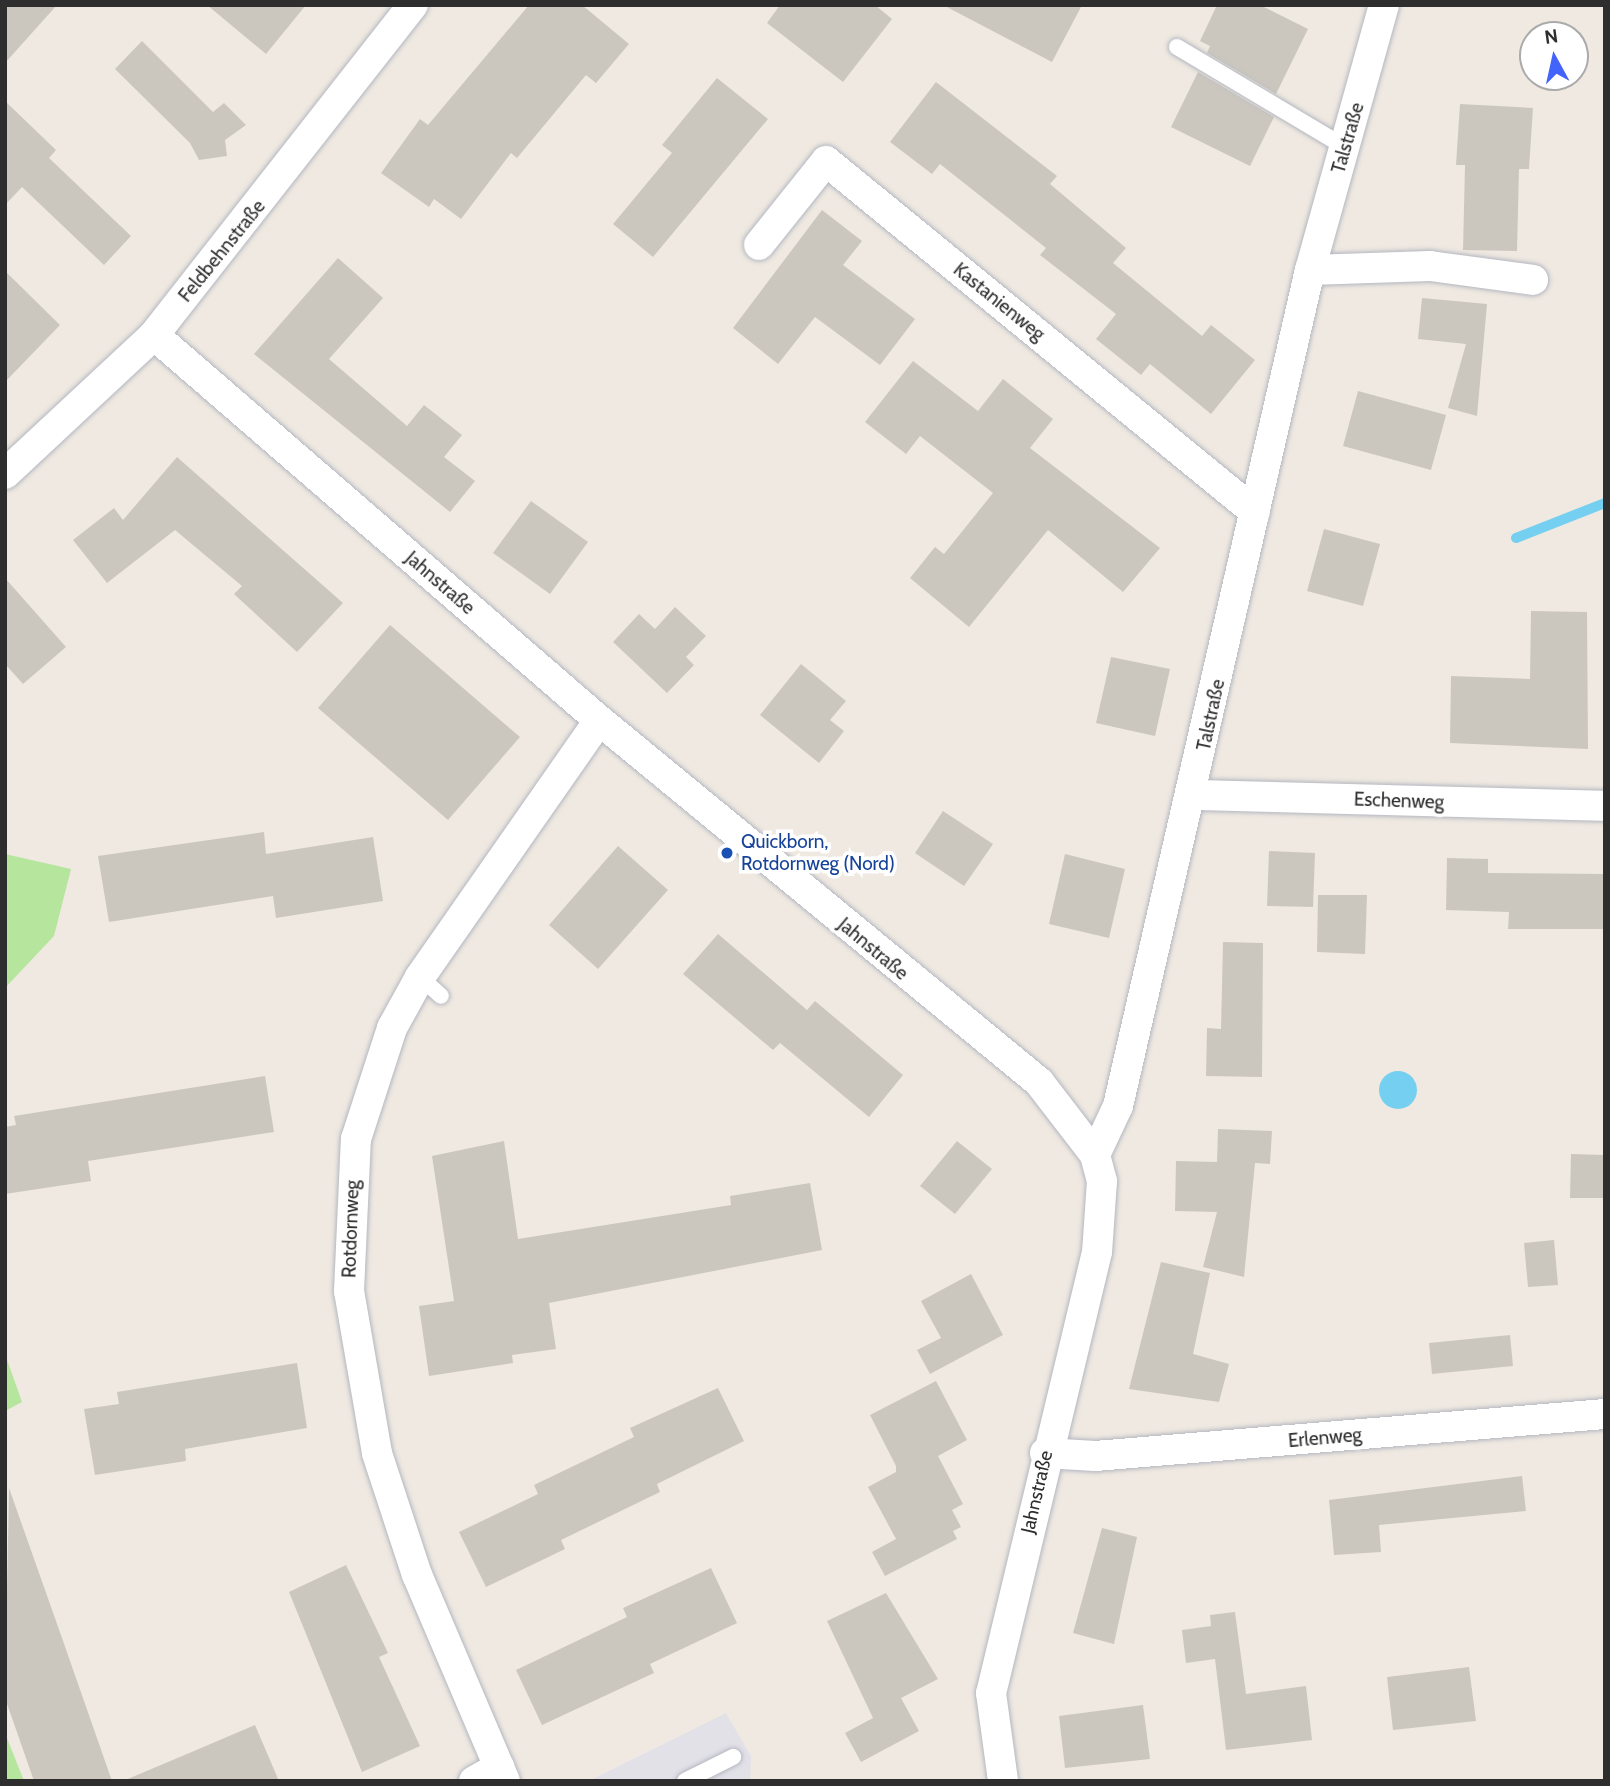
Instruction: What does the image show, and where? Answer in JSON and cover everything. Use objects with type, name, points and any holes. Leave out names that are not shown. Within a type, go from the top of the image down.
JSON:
[{"type":"street","name":"Feldbehnstraße","points":[[5,474],[154,335],[413,5]]},
{"type":"street","name":"Talstraße","points":[[1095,1154],[1118,1106],[1194,795],[1310,270],[1384,5]]},
{"type":"street","name":"Kastanienweg","points":[[759,245],[827,161],[1255,512]]},
{"type":"street","points":[[1310,270],[1430,266],[1533,280]]},
{"type":"street","name":"Jahnstraße","points":[[154,335],[599,720],[1039,1082],[1095,1154],[1102,1202],[1097,1252],[1045,1453],[991,1693],[1003,1781]]},
{"type":"street","name":"Rotdornweg","points":[[492,1776],[384,1477],[349,1291],[356,1139],[392,1028],[430,987],[599,720]]},
{"type":"street","name":"Eschenweg","points":[[1194,795],[1605,806]]},
{"type":"street","name":"Erlenweg","points":[[1045,1453],[1095,1456],[1605,1414]]},
{"type":"lane","points":[[1177,47],[1345,147]]},
{"type":"lane","points":[[685,1781],[733,1757]]},
{"type":"shaded area","points":[[726,1713],[751,1756],[750,1781],[589,1781]]},
{"type":"green space","points":[[5,854],[71,869],[54,936],[5,988]]},
{"type":"green space","points":[[5,1354],[22,1402],[5,1411]]},
{"type":"green space","points":[[5,1733],[24,1781],[5,1781]]},
{"type":"water","points":[[1398,1071],[1411,1077],[1417,1090],[1411,1103],[1398,1109],[1385,1103],[1379,1090],[1385,1077]]},
{"type":"building","points":[[5,5],[57,5],[5,63]]},
{"type":"building","points":[[207,5],[306,5],[266,54]]},
{"type":"building","points":[[529,5],[582,5],[629,44],[596,83],[586,75],[517,158],[511,153],[461,219],[434,199],[429,207],[381,173],[420,119],[428,125]]},
{"type":"building","points":[[780,5],[875,5],[892,19],[843,82],[767,23]]},
{"type":"building","points":[[943,5],[1082,5],[1052,62]]},
{"type":"building","points":[[1217,5],[1260,5],[1308,29],[1276,94],[1207,53],[1210,46],[1200,41]]},
{"type":"building","points":[[142,41],[213,112],[224,103],[246,125],[225,140],[227,156],[199,160],[190,143],[115,69]]},
{"type":"building","points":[[1198,72],[1274,117],[1250,166],[1171,127]]},
{"type":"building","points":[[717,78],[768,119],[653,257],[613,224],[672,153],[662,145]]},
{"type":"building","points":[[936,82],[1057,176],[1050,184],[1126,248],[1113,263],[1202,336],[1211,325],[1255,360],[1211,414],[1150,364],[1141,375],[1096,339],[1116,314],[1040,255],[1046,248],[940,164],[932,174],[890,142]]},
{"type":"building","points":[[5,101],[56,150],[49,158],[131,236],[104,265],[22,187],[5,205]]},
{"type":"building","points":[[1460,104],[1533,108],[1529,169],[1519,169],[1517,251],[1463,250],[1465,165],[1456,165]]},
{"type":"building","points":[[822,210],[862,241],[843,265],[915,319],[880,365],[815,317],[778,364],[733,328]]},
{"type":"building","points":[[338,258],[383,298],[329,359],[407,426],[424,405],[462,435],[444,457],[475,481],[450,512],[254,354]]},
{"type":"building","points":[[5,271],[60,325],[5,382]]},
{"type":"building","points":[[1422,298],[1487,304],[1477,416],[1448,408],[1466,344],[1418,339]]},
{"type":"building","points":[[913,361],[978,411],[1003,379],[1053,419],[1030,448],[1160,548],[1123,592],[1048,530],[969,627],[910,578],[935,547],[944,554],[993,493],[920,436],[906,454],[865,422]]},
{"type":"building","points":[[1358,391],[1446,415],[1431,470],[1343,446]]},
{"type":"building","points":[[177,457],[343,603],[297,652],[234,594],[242,586],[175,530],[107,583],[73,540],[114,508],[123,520]]},
{"type":"building","points":[[531,501],[588,542],[550,594],[493,553]]},
{"type":"building","points":[[1324,529],[1380,544],[1363,606],[1307,591]]},
{"type":"building","points":[[5,578],[66,647],[23,684],[5,664]]},
{"type":"building","points":[[675,607],[706,636],[686,657],[694,665],[667,693],[613,642],[639,614],[655,629]]},
{"type":"building","points":[[1531,611],[1587,612],[1588,749],[1450,743],[1451,676],[1530,679]]},
{"type":"building","points":[[390,625],[520,737],[448,820],[318,708]]},
{"type":"building","points":[[1111,657],[1170,669],[1155,736],[1096,723]]},
{"type":"building","points":[[801,664],[846,701],[830,720],[844,731],[819,763],[760,715]]},
{"type":"building","points":[[943,811],[993,844],[964,886],[915,853]]},
{"type":"building","points":[[264,832],[266,854],[373,837],[383,901],[276,918],[273,896],[109,922],[98,856]]},
{"type":"building","points":[[618,846],[668,890],[598,969],[549,925]]},
{"type":"building","points":[[1269,851],[1315,853],[1313,907],[1267,906]]},
{"type":"building","points":[[1065,854],[1125,869],[1109,938],[1049,924]]},
{"type":"building","points":[[1447,858],[1488,859],[1488,873],[1605,874],[1605,929],[1508,929],[1509,912],[1446,910]]},
{"type":"building","points":[[1318,895],[1367,895],[1365,954],[1317,952]]},
{"type":"building","points":[[718,934],[807,1010],[815,1001],[903,1075],[869,1117],[780,1043],[773,1050],[683,974]]},
{"type":"building","points":[[1223,942],[1263,943],[1262,1077],[1206,1076],[1207,1028],[1221,1029]]},
{"type":"building","points":[[265,1076],[274,1132],[88,1161],[91,1181],[5,1194],[5,1127],[16,1125],[14,1116]]},
{"type":"building","points":[[1218,1129],[1272,1131],[1270,1164],[1255,1163],[1244,1277],[1203,1267],[1217,1212],[1175,1211],[1176,1161],[1217,1162]]},
{"type":"building","points":[[504,1141],[518,1239],[731,1205],[730,1196],[810,1183],[822,1250],[549,1303],[556,1349],[512,1355],[513,1363],[429,1376],[419,1306],[454,1301],[432,1156]]},
{"type":"building","points":[[957,1141],[992,1169],[955,1214],[920,1186]]},
{"type":"building","points":[[1571,1154],[1605,1155],[1605,1198],[1570,1198]]},
{"type":"building","points":[[1554,1240],[1558,1285],[1528,1287],[1524,1243]]},
{"type":"building","points":[[1161,1262],[1210,1273],[1193,1354],[1229,1364],[1219,1402],[1129,1389]]},
{"type":"building","points":[[971,1274],[1003,1335],[930,1374],[917,1350],[941,1338],[921,1301]]},
{"type":"building","points":[[1510,1335],[1513,1366],[1432,1374],[1429,1343]]},
{"type":"building","points":[[297,1363],[307,1428],[185,1449],[186,1461],[95,1475],[84,1409],[119,1404],[117,1392]]},
{"type":"building","points":[[936,1381],[967,1440],[938,1456],[963,1504],[952,1510],[961,1527],[953,1531],[957,1539],[885,1576],[872,1552],[896,1539],[868,1487],[896,1472],[896,1466],[870,1415]]},
{"type":"building","points":[[718,1388],[744,1441],[657,1484],[660,1492],[561,1540],[565,1549],[486,1587],[459,1532],[538,1494],[534,1485],[634,1437],[630,1428]]},
{"type":"building","points":[[1522,1476],[1526,1511],[1379,1525],[1381,1552],[1334,1555],[1329,1500]]},
{"type":"building","points":[[9,1488],[112,1781],[34,1781],[5,1698]]},
{"type":"building","points":[[1102,1528],[1137,1537],[1114,1644],[1073,1633]]},
{"type":"building","points":[[346,1565],[388,1653],[379,1657],[420,1746],[362,1772],[289,1592]]},
{"type":"building","points":[[711,1568],[737,1623],[650,1664],[654,1673],[542,1725],[516,1670],[627,1617],[623,1608]]},
{"type":"building","points":[[886,1593],[938,1679],[901,1698],[919,1731],[861,1762],[845,1733],[873,1718],[827,1621]]},
{"type":"building","points":[[1235,1612],[1246,1694],[1306,1686],[1312,1740],[1226,1750],[1215,1659],[1186,1663],[1182,1630],[1211,1626],[1210,1615]]},
{"type":"building","points":[[1469,1667],[1476,1721],[1393,1730],[1387,1677]]},
{"type":"building","points":[[1143,1705],[1150,1759],[1065,1768],[1059,1716]]},
{"type":"building","points":[[255,1725],[279,1781],[123,1781],[194,1751]]},
{"type":"waterway","points":[[1516,538],[1605,503]]},
{"type":"place","name":"Quickborn, Rotdornweg (Nord)","points":[[727,853]]}]
